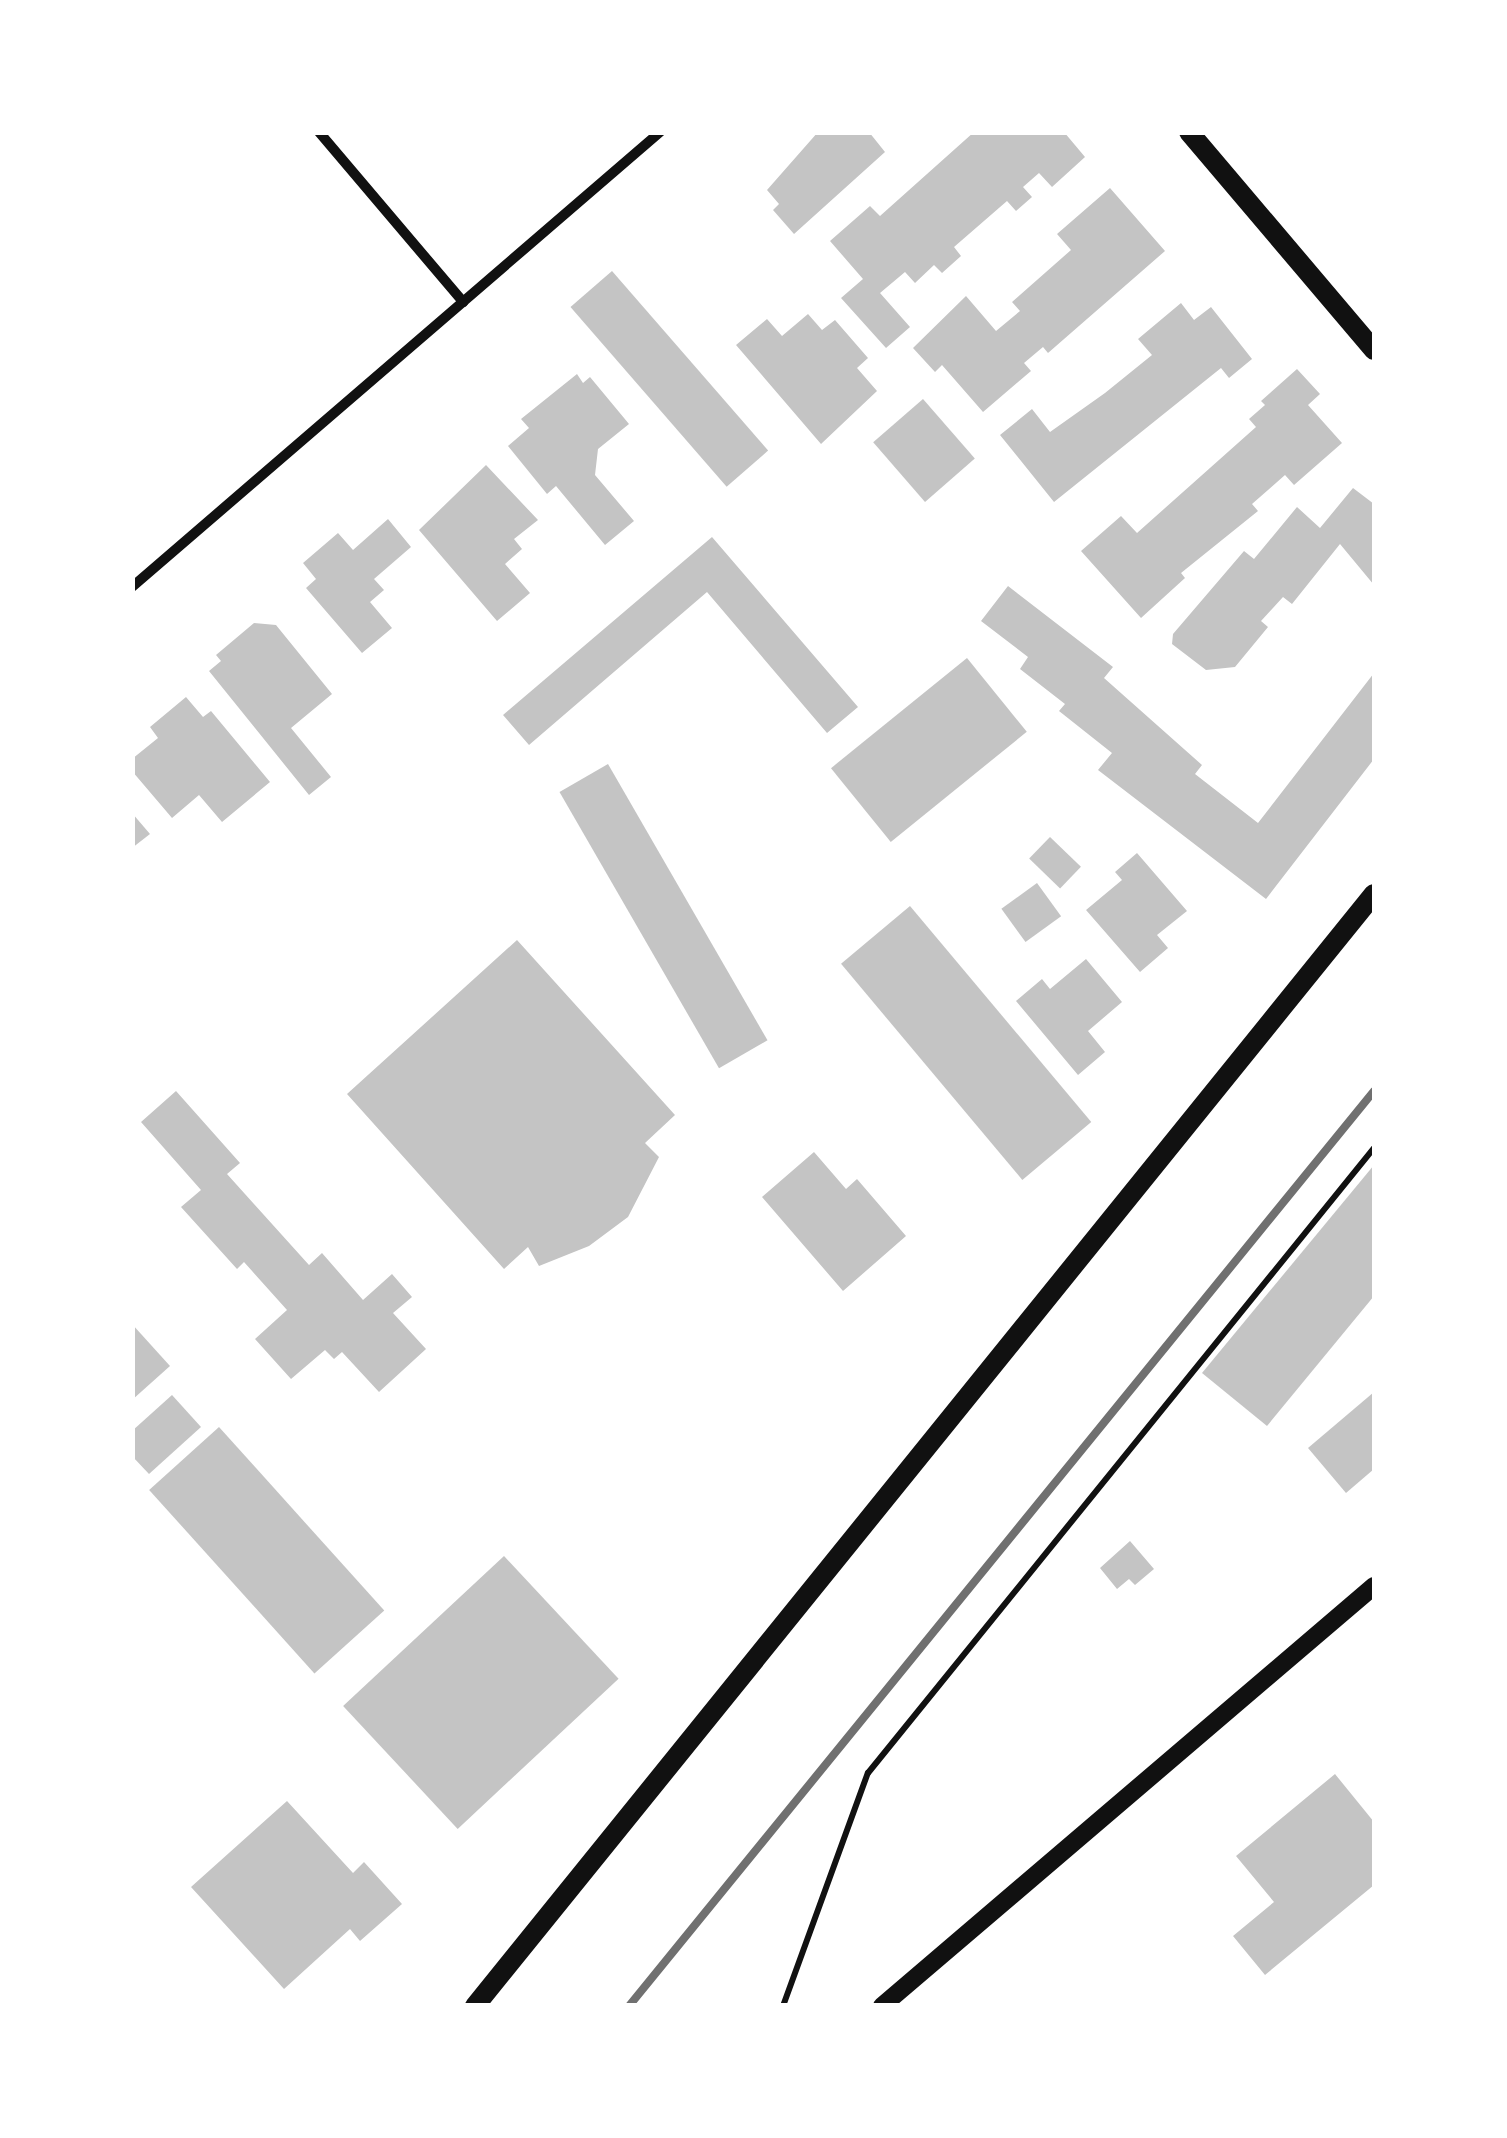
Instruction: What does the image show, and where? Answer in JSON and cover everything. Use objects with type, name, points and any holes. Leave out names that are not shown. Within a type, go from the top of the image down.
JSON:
[{"type":"main road","points":[[1189,132],[1374,350]]},
{"type":"main road","points":[[475,2006],[1374,894]]},
{"type":"street","points":[[319,132],[463,302]]},
{"type":"street","points":[[132,587],[660,132]]},
{"type":"street","points":[[882,2006],[1374,1586]]},
{"type":"path","points":[[783,2006],[868,1773],[1374,1148]]},
{"type":"building","points":[[818,132],[869,132],[885,152],[794,234],[773,210],[779,204],[767,190]]},
{"type":"building","points":[[974,132],[1064,132],[1085,157],[1052,187],[1039,173],[1023,187],[1032,197],[1016,211],[1007,201],[954,247],[961,256],[942,273],[934,265],[915,283],[905,272],[880,293],[910,327],[886,348],[841,298],[863,279],[830,241],[870,206],[880,216]]},
{"type":"building","points":[[1110,188],[1165,251],[1048,353],[1043,347],[1024,363],[1031,371],[983,412],[942,365],[935,372],[913,348],[966,296],[996,331],[1020,311],[1012,302],[1071,250],[1057,234]]},
{"type":"building","points":[[612,271],[768,451],[727,487],[570,307]]},
{"type":"building","points":[[1181,303],[1194,320],[1211,307],[1252,359],[1229,378],[1221,368],[1054,502],[1000,435],[1032,409],[1050,432],[1105,393],[1152,355],[1138,339]]},
{"type":"building","points":[[808,314],[822,330],[835,320],[868,358],[857,368],[877,391],[821,444],[736,345],[767,319],[782,336]]},
{"type":"building","points":[[1297,369],[1320,394],[1308,405],[1342,443],[1294,485],[1285,475],[1252,504],[1258,511],[1181,573],[1185,578],[1141,618],[1081,551],[1121,516],[1137,533],[1256,427],[1249,419],[1265,405],[1261,401]]},
{"type":"building","points":[[577,374],[583,383],[590,377],[629,424],[598,449],[595,475],[634,521],[605,545],[556,486],[547,494],[508,446],[529,428],[521,419]]},
{"type":"building","points":[[923,399],[975,459],[925,502],[873,442]]},
{"type":"building","points":[[486,465],[538,520],[514,539],[522,549],[505,564],[530,593],[497,621],[419,530]]},
{"type":"building","points":[[1353,488],[1374,504],[1374,585],[1340,544],[1292,604],[1283,597],[1261,621],[1268,627],[1235,667],[1206,670],[1172,644],[1173,634],[1244,551],[1254,559],[1297,507],[1320,528]]},
{"type":"building","points":[[388,519],[411,547],[374,579],[384,590],[370,602],[392,628],[362,653],[306,588],[316,579],[303,563],[338,533],[353,550]]},
{"type":"building","points":[[712,537],[858,707],[827,733],[707,592],[529,745],[503,715]]},
{"type":"building","points":[[1008,586],[1113,667],[1104,678],[1202,765],[1195,774],[1258,823],[1374,673],[1374,759],[1266,899],[1098,770],[1112,753],[1059,711],[1065,704],[1020,669],[1028,657],[981,621]]},
{"type":"building","points":[[254,623],[276,625],[332,694],[291,728],[331,777],[309,795],[209,671],[221,661],[216,655]]},
{"type":"building","points":[[967,658],[1027,732],[891,842],[831,768]]},
{"type":"building","points":[[186,697],[203,717],[211,711],[270,782],[222,822],[199,795],[172,818],[132,771],[132,759],[158,738],[150,727]]},
{"type":"building","points":[[608,764],[768,1040],[719,1068],[560,792]]},
{"type":"building","points":[[132,813],[150,834],[132,848]]},
{"type":"building","points":[[1050,837],[1081,867],[1060,888],[1029,859]]},
{"type":"building","points":[[1137,853],[1187,911],[1157,935],[1168,948],[1140,972],[1086,910],[1122,880],[1115,872]]},
{"type":"building","points":[[1037,883],[1061,916],[1026,942],[1001,909]]},
{"type":"building","points":[[910,906],[1091,1122],[1022,1180],[841,964]]},
{"type":"building","points":[[517,940],[675,1115],[645,1143],[659,1157],[628,1217],[589,1246],[539,1266],[528,1247],[504,1269],[347,1094]]},
{"type":"building","points":[[1086,959],[1122,1002],[1088,1031],[1105,1052],[1078,1075],[1016,1001],[1042,979],[1050,989]]},
{"type":"building","points":[[176,1091],[240,1163],[227,1174],[309,1265],[322,1253],[363,1300],[392,1274],[412,1297],[393,1313],[426,1349],[379,1392],[342,1352],[334,1359],[325,1350],[291,1379],[255,1339],[287,1310],[244,1262],[237,1269],[181,1207],[201,1190],[141,1122]]},
{"type":"building","points":[[814,1152],[846,1189],[857,1179],[906,1236],[843,1291],[762,1197]]},
{"type":"building","points":[[1374,1165],[1374,1296],[1267,1426],[1202,1373]]},
{"type":"building","points":[[132,1324],[170,1366],[132,1400]]},
{"type":"building","points":[[1374,1392],[1374,1469],[1346,1493],[1308,1448]]},
{"type":"building","points":[[172,1395],[201,1427],[149,1474],[132,1456],[132,1431]]},
{"type":"building","points":[[219,1427],[384,1611],[314,1673],[149,1490]]},
{"type":"building","points":[[1130,1541],[1154,1569],[1135,1585],[1129,1579],[1117,1589],[1100,1568]]},
{"type":"building","points":[[504,1556],[619,1679],[458,1829],[343,1706]]},
{"type":"building","points":[[1335,1774],[1374,1822],[1374,1885],[1265,1975],[1233,1936],[1274,1902],[1236,1856]]},
{"type":"building","points":[[287,1801],[353,1873],[364,1862],[402,1904],[360,1941],[350,1929],[284,1989],[191,1887]]},
{"type":"railway","points":[[629,2006],[1374,1091]]}]
